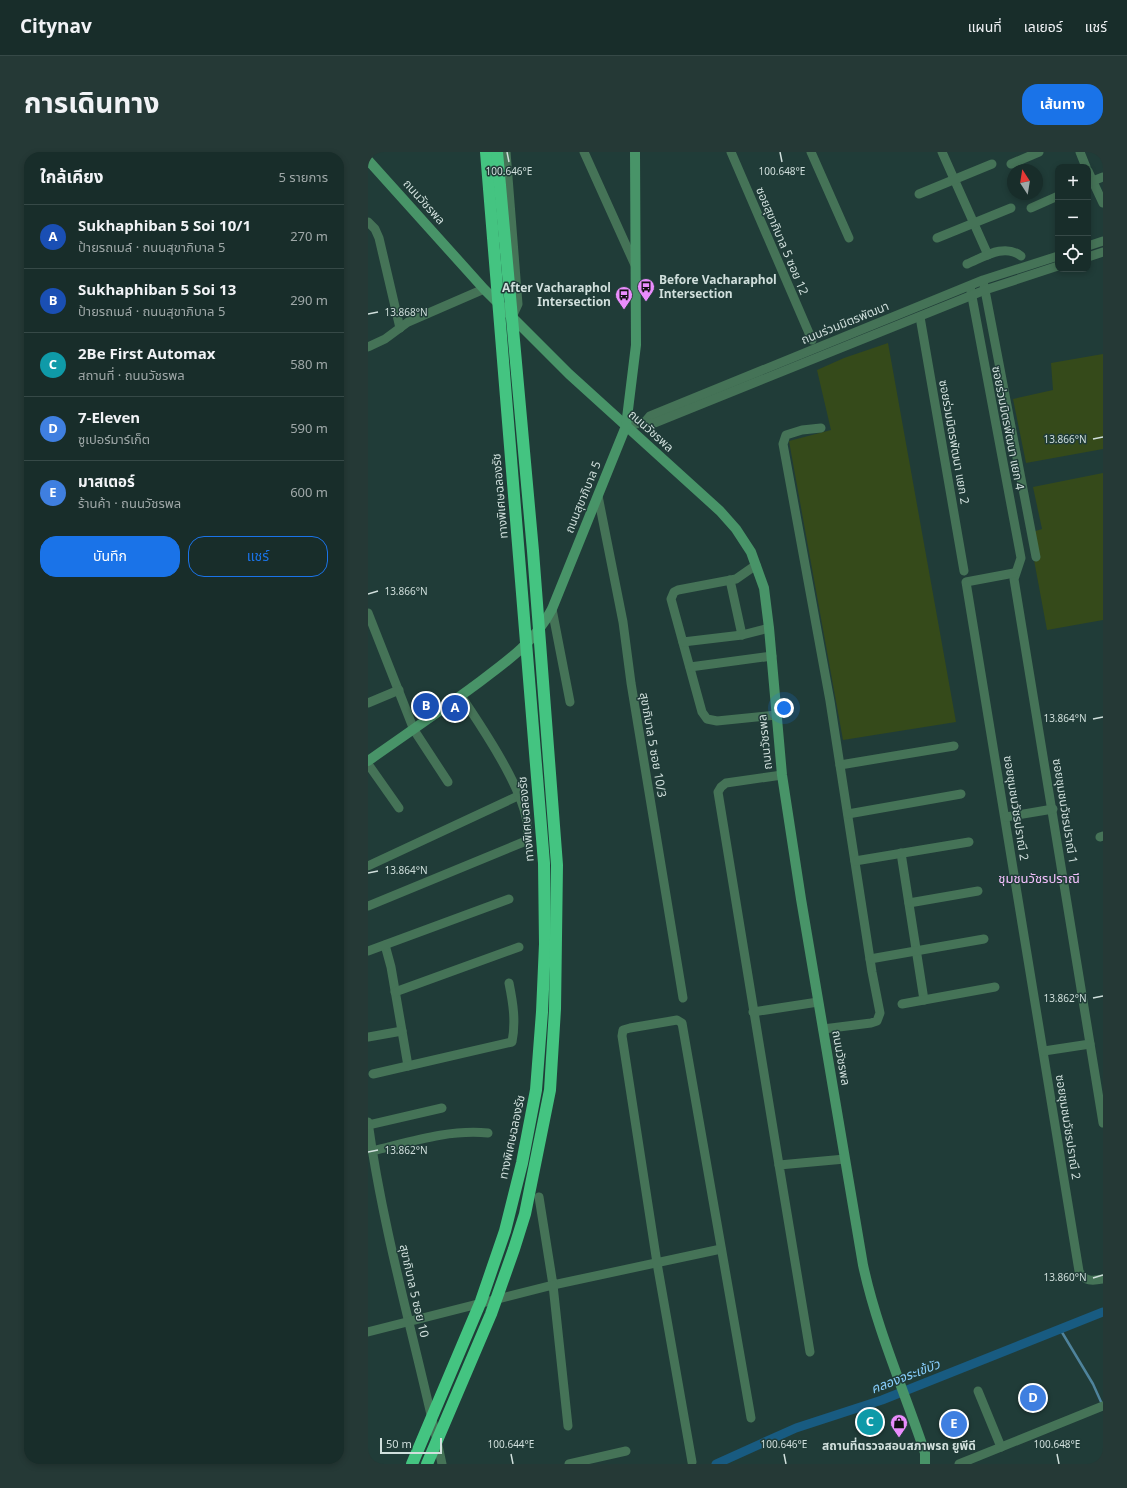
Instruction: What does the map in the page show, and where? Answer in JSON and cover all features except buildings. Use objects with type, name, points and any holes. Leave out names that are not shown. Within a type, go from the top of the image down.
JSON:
[{"type":"highway","name":"ทางพิเศษฉลองรัช","points":[[412,1464],[481,1301],[505,1231],[522,1163],[536,1090],[542,1012],[545,944],[544,864],[486,152]]},
{"type":"highway","points":[[427,1464],[491,1314],[525,1214],[550,1090],[556,1009],[557,865],[533,551],[497,152]]},
{"type":"main road","name":"ถนนสุขาภิบาล 5","points":[[368,761],[414,730],[511,658],[543,626],[552,609],[626,426],[636,345],[635,152]]},
{"type":"main road","name":"ถนนวัชรพล","points":[[368,160],[484,289],[568,374],[720,512],[744,541],[756,565],[764,588],[769,628],[782,775],[818,1002],[867,1286],[898,1381],[925,1453],[925,1464]]},
{"type":"street","points":[[506,152],[518,304],[512,317]]},
{"type":"street","points":[[584,152],[635,265]]},
{"type":"street","name":"ซอยสุขาภิบาล 5 ซอย 12","points":[[731,152],[812,340]]},
{"type":"street","points":[[811,152],[849,238]]},
{"type":"street","points":[[942,152],[988,255]]},
{"type":"street","points":[[1011,164],[1039,152]]},
{"type":"street","points":[[1080,152],[1085,164]]},
{"type":"street","points":[[918,194],[992,164]]},
{"type":"street","points":[[1091,182],[1103,177]]},
{"type":"street","points":[[1091,184],[1103,203]]},
{"type":"street","points":[[1031,208],[1055,197]]},
{"type":"street","points":[[937,238],[1011,208]]},
{"type":"street","points":[[368,222],[375,229],[379,238],[400,328]]},
{"type":"street","points":[[1091,245],[1103,241]]},
{"type":"street","points":[[967,264],[996,252],[1008,250],[1014,251],[1021,256]]},
{"type":"street","points":[[1091,255],[1103,252]]},
{"type":"street","name":"ถนนร่วมมิตรพัฒนา","points":[[645,422],[650,416],[983,280],[1055,257]]},
{"type":"street","name":"ถนนร่วมมิตรพัฒนา","points":[[626,426],[645,422],[652,424],[972,295],[1055,267]]},
{"type":"street","points":[[983,280],[1036,557]]},
{"type":"street","name":"ซอยร่วมมิตรพัฒนา แยก 4","points":[[970,286],[1021,558],[1020,564],[1014,573]]},
{"type":"street","points":[[368,347],[385,339],[416,319],[484,289]]},
{"type":"street","name":"ซอยร่วมมิตรพัฒนา แยก 2","points":[[920,316],[964,571]]},
{"type":"street","points":[[821,428],[786,435],[783,444],[840,765],[870,959],[880,1013],[877,1021],[823,1029]]},
{"type":"street","name":"สุขาภิบาล 5 ซอย 10/3","points":[[598,496],[623,622],[631,683],[683,998]]},
{"type":"street","points":[[756,565],[744,575],[730,580],[681,588],[674,592],[671,599],[702,712],[707,719],[717,720],[776,714]]},
{"type":"street","name":"ซอยชุมชนวัชรปราณี 1","points":[[1014,573],[1103,1124]]},
{"type":"street","name":"ซอยชุมชนวัชรปราณี 2","points":[[1014,573],[966,582],[1080,1271],[1088,1280],[1093,1281],[1103,1279]]},
{"type":"street","points":[[730,580],[742,635]]},
{"type":"street","points":[[552,609],[570,702]]},
{"type":"street","points":[[369,616],[414,730],[448,782]]},
{"type":"street","points":[[683,642],[742,635],[769,628]]},
{"type":"street","points":[[690,667],[772,656]]},
{"type":"street","points":[[368,704],[399,690]]},
{"type":"street","points":[[368,906],[526,841],[529,834],[520,795],[494,748],[460,696]]},
{"type":"street","points":[[840,765],[954,746]]},
{"type":"street","points":[[368,761],[399,808]]},
{"type":"street","points":[[782,775],[726,784],[721,787],[718,792],[810,1352]]},
{"type":"street","points":[[848,814],[961,794]]},
{"type":"street","points":[[368,866],[520,795]]},
{"type":"street","points":[[1006,817],[1053,809]]},
{"type":"street","points":[[855,861],[969,842]]},
{"type":"street","points":[[901,853],[924,1000]]},
{"type":"street","points":[[909,903],[978,891]]},
{"type":"street","points":[[368,951],[509,899]]},
{"type":"street","points":[[870,959],[984,939]]},
{"type":"street","points":[[384,945],[391,967],[408,1066]]},
{"type":"street","points":[[395,992],[519,947]]},
{"type":"street","points":[[373,1074],[512,1042],[515,1027],[513,1004],[508,983]]},
{"type":"street","points":[[902,1004],[995,987]]},
{"type":"street","points":[[753,1012],[818,1002]]},
{"type":"street","points":[[692,1462],[657,1263],[622,1036],[624,1030],[630,1028],[677,1020],[682,1023],[751,1418]]},
{"type":"street","points":[[368,1037],[402,1031]]},
{"type":"street","points":[[1044,1051],[1090,1044]]},
{"type":"street","points":[[368,1125],[442,1108]]},
{"type":"street","name":"สุขาภิบาล 5 ซอย 10","points":[[368,1122],[384,1213],[428,1398],[442,1464]]},
{"type":"street","points":[[372,1151],[449,1134],[470,1131],[488,1133]]},
{"type":"street","points":[[779,1165],[845,1159]]},
{"type":"street","points":[[539,1197],[553,1285],[568,1426]]},
{"type":"street","points":[[368,1332],[553,1285],[721,1249]]},
{"type":"street","points":[[978,1391],[1001,1447]]},
{"type":"street","points":[[958,1464],[972,1462],[1001,1447],[1100,1407]]},
{"type":"street","points":[[569,1464],[626,1451]]},
{"type":"green space","points":[[888,343],[956,722],[843,740],[789,441],[831,430],[817,370],[844,358]]},
{"type":"green space","points":[[1103,354],[1103,449],[1026,463],[1013,399],[1053,390],[1051,363]]},
{"type":"green space","points":[[1103,473],[1103,620],[1047,630],[1029,533],[1042,529],[1033,487]]},
{"type":"waterway","name":"คลองจระเข้บัว","points":[[716,1464],[796,1428],[882,1400],[1103,1312]]},
{"type":"waterway","points":[[1060,1329],[1093,1384],[1102,1404]]},
{"type":"place","name":"Before Vacharaphol Intersection","points":[[646,302]]},
{"type":"place","name":"After Vacharaphol Intersection","points":[[624,310]]},
{"type":"place","name":"Sukhaphiban 5 Soi 13","points":[[426,706]]},
{"type":"place","name":"Sukhaphiban 5 Soi 10/1","points":[[455,708]]},
{"type":"place","name":"7-Eleven","points":[[1033,1398]]},
{"type":"place","name":"2Be First Automax","points":[[870,1422]]},
{"type":"place","name":"มาสเตอร์","points":[[954,1424]]},
{"type":"place","name":"สถานที่ตรวจสอบสภาพรถ ยูพีดี","points":[[899,1438]]},
{"type":"district","name":"ชุมชนวัชรปราณี","points":[[1039,878]]}]
